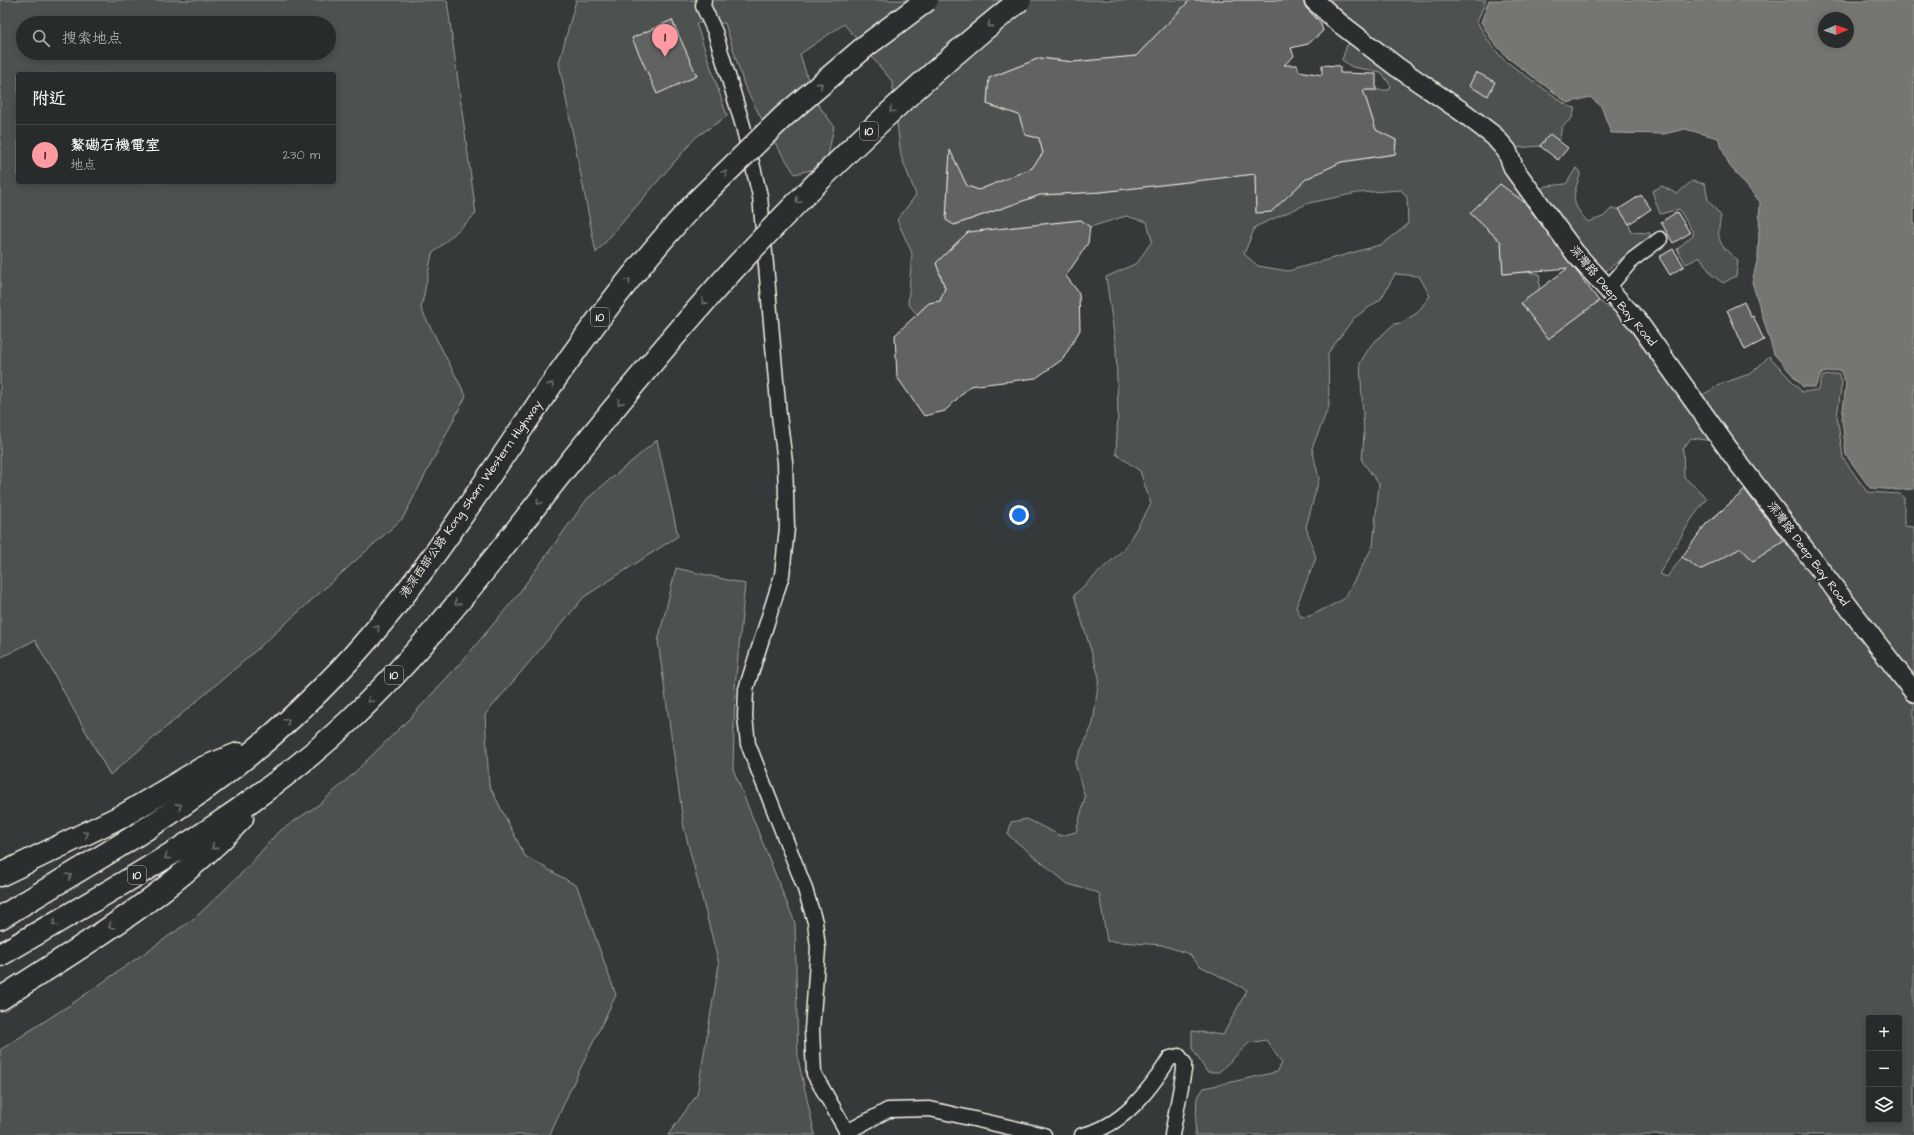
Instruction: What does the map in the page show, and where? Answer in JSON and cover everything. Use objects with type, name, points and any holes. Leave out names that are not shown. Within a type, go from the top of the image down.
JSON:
[{"type":"highway","name":"港深西部公路 Kong Sham Western Highway","points":[[0,918],[199,793],[287,721],[340,669],[400,601],[610,303],[667,233],[743,154],[782,117],[861,50],[927,0]]},
{"type":"highway","name":"10","points":[[0,955],[172,854],[270,788],[348,722],[415,653],[482,574],[563,471],[664,348],[730,273],[791,208],[874,127],[1020,0]]},
{"type":"highway","points":[[0,875],[126,814],[203,768],[257,747]]},
{"type":"highway","points":[[0,999],[95,937],[170,885],[219,843],[270,788]]},
{"type":"street","points":[[704,0],[704,6],[715,32],[743,126],[760,196],[779,414],[785,462],[787,528],[782,575],[746,689],[745,717],[748,744],[804,886],[815,922],[818,948],[812,1030],[814,1074],[846,1133],[888,1110],[930,1109],[1044,1135]]},
{"type":"street","name":"深灣路 Deep Bay Road","points":[[1314,0],[1338,22],[1397,67],[1464,113],[1494,136],[1507,151],[1514,169],[1575,253],[1637,321],[1739,464],[1914,692]]},
{"type":"street","points":[[1608,288],[1632,260],[1660,239]]},
{"type":"street","points":[[1082,1135],[1104,1128],[1121,1116],[1151,1086],[1170,1058],[1179,1056],[1184,1063],[1184,1070],[1172,1135]]},
{"type":"shaded area","points":[[0,0],[447,0],[476,214],[432,254],[421,309],[466,396],[403,518],[244,661],[110,775],[35,640],[0,658]]},
{"type":"shaded area","points":[[576,0],[1186,0],[1187,4],[1136,56],[1073,62],[1040,58],[989,78],[987,104],[1019,115],[1025,135],[1039,138],[1043,153],[1032,168],[979,190],[967,186],[956,164],[949,166],[946,220],[955,225],[1040,195],[1101,192],[1255,174],[1256,212],[1271,212],[1306,179],[1341,162],[1395,154],[1396,140],[1376,130],[1363,90],[1389,90],[1391,86],[1381,72],[1352,67],[1342,60],[1347,45],[1355,43],[1458,117],[1500,154],[1522,192],[1518,198],[1500,184],[1470,213],[1501,242],[1503,274],[1526,272],[1540,274],[1539,290],[1521,303],[1548,339],[1599,301],[1620,315],[1641,340],[1687,404],[1721,384],[1752,373],[1769,356],[1802,392],[1818,390],[1823,376],[1838,374],[1842,382],[1837,416],[1843,458],[1867,492],[1900,494],[1904,498],[1904,526],[1914,527],[1914,1135],[1195,1135],[1197,1098],[1204,1088],[1277,1072],[1282,1063],[1266,1040],[1249,1043],[1219,1072],[1207,1072],[1192,1048],[1192,1031],[1223,1035],[1247,990],[1200,966],[1189,954],[1162,945],[1107,941],[1099,893],[1068,884],[1008,835],[1011,822],[1027,819],[1061,836],[1076,832],[1085,798],[1075,763],[1093,724],[1099,677],[1074,595],[1124,549],[1151,504],[1140,471],[1116,454],[1118,413],[1116,348],[1106,277],[1137,263],[1152,241],[1147,222],[1126,216],[1090,227],[1081,220],[1005,228],[959,240],[936,263],[945,288],[940,301],[929,303],[917,314],[908,304],[912,253],[897,220],[916,195],[901,156],[892,81],[844,24],[800,54],[814,99],[834,126],[826,166],[795,174],[771,137],[744,85],[725,23],[696,23],[727,116],[696,137],[596,253],[559,63]],"holes":[[[1401,190],[1407,197],[1408,224],[1383,244],[1288,271],[1258,266],[1244,254],[1255,227],[1309,203],[1357,193]],[[1395,274],[1419,276],[1430,296],[1417,313],[1401,323],[1394,324],[1371,345],[1360,363],[1364,434],[1362,461],[1379,484],[1373,546],[1344,599],[1310,616],[1301,617],[1296,607],[1316,558],[1306,527],[1319,479],[1312,448],[1329,406],[1328,353],[1354,318],[1381,299]],[[1691,438],[1715,441],[1785,540],[1753,561],[1741,548],[1682,557],[1667,577],[1659,574],[1691,520],[1707,498],[1684,477],[1683,449]]]},
{"type":"shaded area","points":[[1330,0],[1486,0],[1477,22],[1491,45],[1504,60],[1568,106],[1575,108],[1572,118],[1562,127],[1559,141],[1550,134],[1540,146],[1516,148],[1488,118],[1459,102],[1365,31]]},
{"type":"shaded area","points":[[1489,0],[1914,0],[1914,489],[1898,490],[1870,488],[1846,455],[1842,419],[1846,383],[1840,370],[1822,373],[1815,387],[1803,387],[1774,354],[1752,282],[1758,257],[1760,202],[1729,165],[1718,138],[1685,129],[1664,134],[1611,133],[1601,106],[1590,97],[1568,103],[1508,58],[1493,42],[1481,22]]},
{"type":"shaded area","points":[[1576,168],[1581,172],[1576,187],[1574,198],[1575,204],[1588,222],[1603,217],[1611,209],[1619,209],[1629,224],[1631,232],[1650,233],[1650,240],[1638,246],[1603,273],[1537,191],[1546,186],[1566,184]]},
{"type":"shaded area","points":[[1692,181],[1705,184],[1708,200],[1721,216],[1719,230],[1720,241],[1726,250],[1738,260],[1736,276],[1723,283],[1712,275],[1700,257],[1686,264],[1677,249],[1694,234],[1679,209],[1660,214],[1652,191],[1662,186],[1677,194]]},
{"type":"shaded area","points":[[657,440],[678,536],[584,597],[485,715],[489,785],[525,856],[577,886],[616,995],[550,1135],[0,1135],[0,1050],[76,1001],[196,917],[246,869],[277,833],[321,803],[351,776],[409,719],[464,659],[516,597],[588,498]]},
{"type":"shaded area","points":[[676,568],[745,584],[735,687],[733,769],[795,923],[798,1059],[815,1135],[668,1135],[697,1095],[719,964],[684,828],[658,641]]},
{"type":"building","points":[[1190,0],[1303,0],[1306,8],[1320,22],[1323,31],[1308,44],[1291,48],[1294,56],[1284,65],[1297,65],[1299,71],[1322,75],[1322,65],[1340,66],[1340,73],[1376,74],[1376,90],[1363,90],[1376,130],[1396,140],[1395,154],[1341,162],[1306,179],[1271,212],[1256,213],[1255,174],[1101,192],[1040,195],[954,225],[946,220],[950,150],[967,186],[979,190],[1032,168],[1043,153],[1039,138],[1025,135],[1019,115],[987,104],[989,78],[1040,58],[1073,62],[1136,56]]},
{"type":"building","points":[[672,20],[697,76],[657,94],[632,38]]},
{"type":"building","points":[[1476,72],[1495,82],[1488,96],[1469,86]]},
{"type":"building","points":[[1550,134],[1568,148],[1558,160],[1540,146]]},
{"type":"building","points":[[1500,184],[1525,203],[1599,301],[1548,339],[1521,303],[1568,268],[1503,274],[1501,242],[1470,213]]},
{"type":"building","points":[[1641,195],[1651,209],[1629,224],[1619,209]]},
{"type":"building","points":[[1677,212],[1690,233],[1673,243],[1661,222]]},
{"type":"building","points":[[1081,220],[1090,227],[1088,243],[1066,276],[1079,293],[1080,330],[1063,359],[1036,378],[970,386],[945,411],[924,416],[897,377],[895,335],[929,303],[940,301],[945,288],[936,263],[968,232]]},
{"type":"building","points":[[1673,249],[1684,266],[1670,275],[1659,257]]},
{"type":"building","points":[[1744,302],[1751,317],[1753,316],[1764,340],[1745,350],[1727,310]]},
{"type":"building","points":[[1745,490],[1784,541],[1753,561],[1741,548],[1700,570],[1682,557],[1706,524]]},
{"type":"place","name":"鰲磡石機電室","points":[[665,57]]}]
